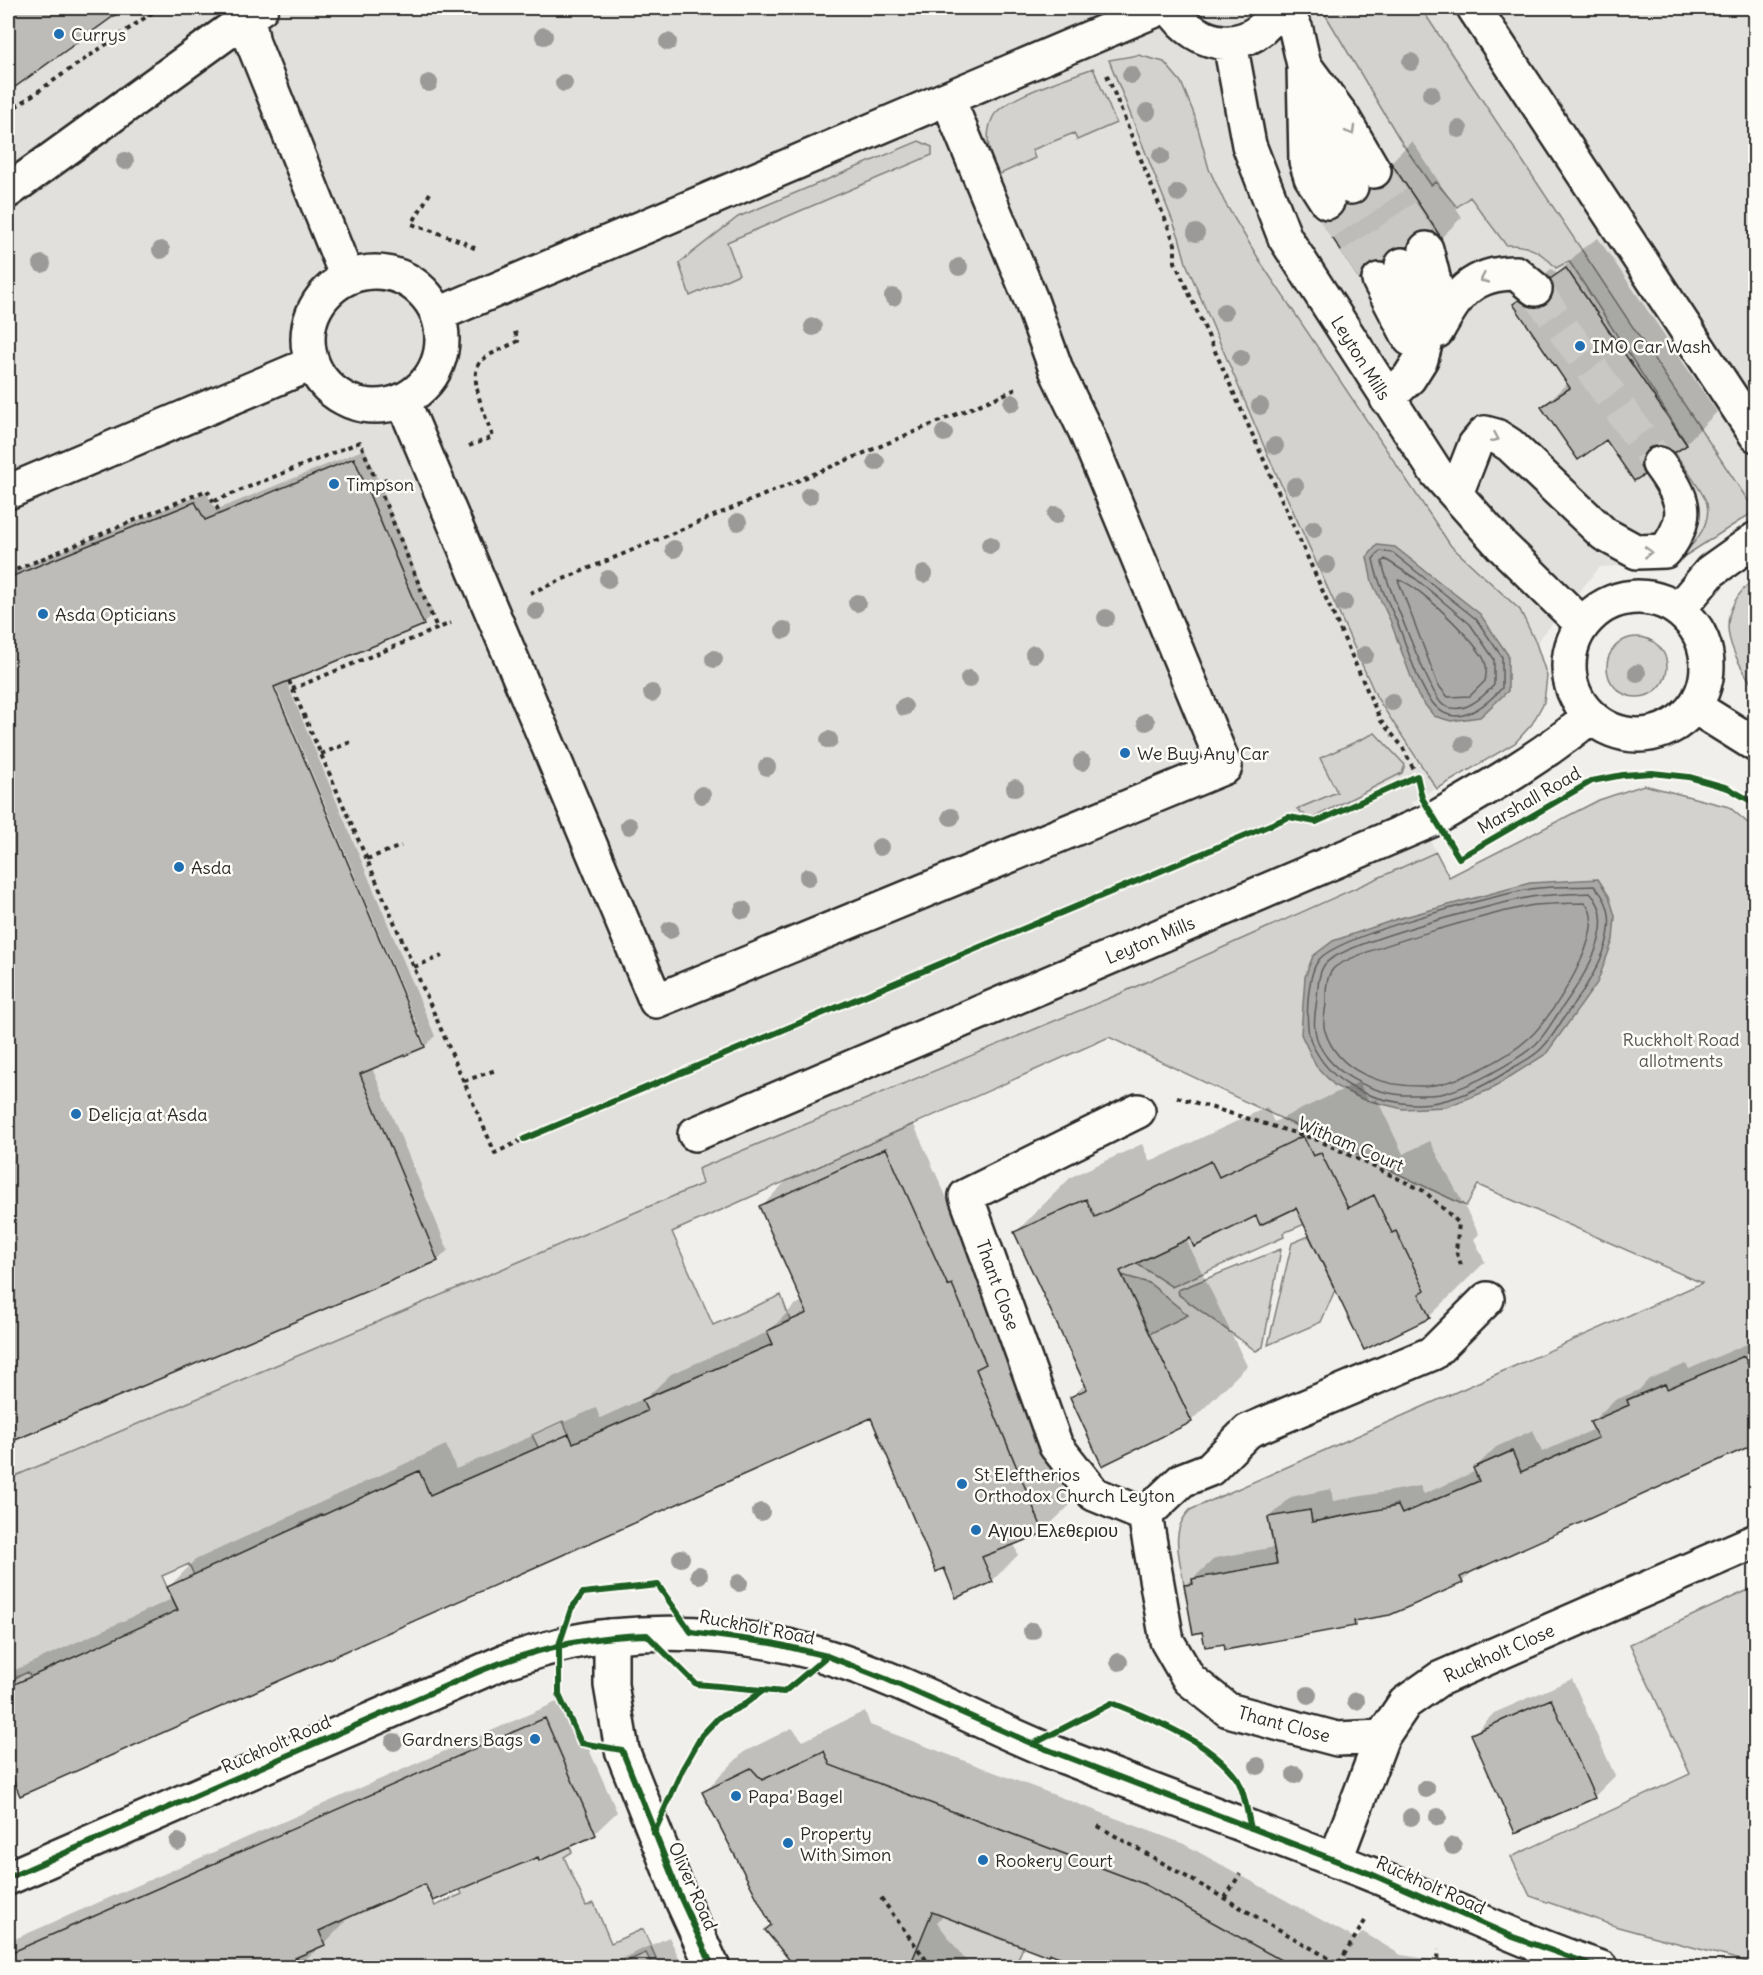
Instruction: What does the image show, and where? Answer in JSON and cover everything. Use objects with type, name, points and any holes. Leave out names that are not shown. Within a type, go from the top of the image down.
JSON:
[{"type":"street","points":[[439,315],[1160,8]]},
{"type":"street","points":[[1171,8],[1182,24],[1202,39],[1230,43],[1252,36],[1272,19],[1278,8]]},
{"type":"street","points":[[1284,8],[1296,30],[1304,65],[1306,161],[1311,177],[1351,187],[1342,117],[1304,65]]},
{"type":"street","points":[[1474,8],[1755,435]]},
{"type":"street","points":[[8,191],[255,12]]},
{"type":"street","points":[[255,12],[253,43],[347,278]]},
{"type":"street","name":"Leyton Mills","points":[[1230,43],[1249,145],[1285,238],[1436,472],[1502,546],[1582,624]]},
{"type":"street","points":[[403,401],[656,1001],[1225,767],[1086,432],[1057,372],[1031,300],[948,99]]},
{"type":"street","points":[[1402,265],[1438,297],[1421,359],[1402,265]]},
{"type":"street","points":[[378,271],[403,277],[421,288],[439,315],[444,339],[441,357],[430,379],[403,401],[375,406],[358,404],[338,395],[311,364],[308,334],[314,311],[321,299],[336,283],[347,278],[378,271]]},
{"type":"street","points":[[1387,399],[1409,378],[1457,295],[1479,280],[1498,273],[1516,273],[1535,289]]},
{"type":"street","points":[[8,492],[311,364]]},
{"type":"street","points":[[1456,494],[1474,445],[1485,433],[1496,436],[1510,445],[1604,534],[1637,552],[1665,552],[1676,537],[1684,519],[1679,497],[1659,464]]},
{"type":"street","points":[[1679,609],[1711,571],[1755,539]]},
{"type":"street","points":[[1626,596],[1661,599],[1679,609],[1703,637],[1708,660],[1706,685],[1695,707],[1674,726],[1642,736],[1616,732],[1590,717],[1576,699],[1568,671],[1571,645],[1582,624],[1602,606],[1626,596]]},
{"type":"street","points":[[1695,707],[1755,745]]},
{"type":"street","name":"Leyton Mills","points":[[695,1134],[1434,819],[1510,775],[1590,717]]},
{"type":"street","name":"Thant Close","points":[[1138,1111],[966,1196],[1056,1446],[1094,1494],[1144,1515],[1167,1641],[1188,1679],[1228,1710],[1337,1739],[1382,1737]]},
{"type":"street","points":[[1144,1515],[1182,1480],[1210,1469],[1248,1431],[1432,1353],[1488,1299]]},
{"type":"street","name":"Ruckholt Close","points":[[1335,1860],[1382,1737],[1405,1703],[1439,1679],[1755,1541]]},
{"type":"street","name":"Ruckholt Road","points":[[8,1878],[480,1671],[559,1645],[611,1636],[691,1632],[772,1642],[827,1656],[886,1679],[1033,1744],[1335,1860],[1513,1937],[1600,1968]]},
{"type":"street","name":"Oliver Road","points":[[611,1636],[611,1685],[622,1750],[680,1896],[713,1968]]},
{"type":"path","points":[[8,112],[159,8]]},
{"type":"path","points":[[1104,69],[1175,244],[1175,262],[1381,721],[1407,753],[1417,776],[1422,798],[1434,819]]},
{"type":"path","points":[[430,193],[412,224],[461,241],[479,251],[483,257]]},
{"type":"path","points":[[463,449],[493,437],[474,377],[480,362],[518,341],[510,320]]},
{"type":"path","points":[[520,597],[1030,383]]},
{"type":"path","points":[[214,501],[360,442],[437,628]]},
{"type":"path","points":[[8,573],[207,490],[220,513]]},
{"type":"path","points":[[292,689],[456,620]]},
{"type":"path","points":[[289,681],[495,1153],[534,1135]]},
{"type":"path","points":[[321,754],[351,742]]},
{"type":"path","points":[[1407,781],[1417,776]]},
{"type":"path","points":[[367,859],[401,846]]},
{"type":"path","points":[[414,967],[442,956]]},
{"type":"path","points":[[464,1082],[496,1070]]},
{"type":"path","points":[[1098,1826],[1346,1968]]},
{"type":"path","points":[[1226,1899],[1240,1874]]},
{"type":"path","points":[[881,1898],[932,1968]]},
{"type":"path","points":[[1339,1963],[1365,1921]]},
{"type":"path","points":[[1437,1968],[1440,1950]]},
{"type":"shaded area","points":[[8,8],[1755,8],[1755,512],[1674,563],[1600,567],[1537,642],[1547,676],[1544,702],[1532,724],[1515,743],[1411,802],[1436,852],[1117,995],[1109,1037],[8,1524]]},
{"type":"green space","points":[[1324,8],[1421,8],[1755,511],[1674,563],[1703,530],[1708,513],[1702,494],[1675,453],[1687,444],[1569,261],[1556,268],[1534,250],[1506,245],[1470,197],[1457,207],[1436,182],[1431,185],[1402,143],[1325,14]]},
{"type":"green space","points":[[1138,55],[1164,62],[1181,82],[1194,114],[1209,169],[1225,203],[1263,266],[1451,546],[1520,610],[1536,643],[1547,676],[1544,702],[1532,724],[1515,743],[1437,789],[1377,698],[1263,444],[1186,263],[1179,237],[1109,60]]},
{"type":"green space","points":[[1093,68],[1116,123],[1077,140],[1074,133],[1032,150],[1035,158],[998,175],[990,154],[988,132],[993,117],[999,110],[1023,95]]},
{"type":"green space","points":[[919,141],[932,147],[932,155],[727,242],[739,274],[690,296],[679,263],[738,217]]},
{"type":"green space","points":[[1755,578],[1755,689],[1737,660],[1728,632],[1733,605],[1741,592]]},
{"type":"green space","points":[[1637,637],[1654,642],[1662,650],[1667,667],[1662,684],[1654,692],[1637,697],[1620,692],[1612,684],[1607,667],[1612,650],[1620,642]]},
{"type":"green space","points":[[1375,733],[1405,765],[1402,773],[1315,817],[1308,817],[1297,809],[1337,792],[1320,758]]},
{"type":"green space","name":"Ruckholt Road allotments","points":[[1644,785],[1729,807],[1755,829],[1755,1368],[1751,1370],[1744,1356],[1669,1394],[1664,1384],[1627,1400],[1636,1421],[1590,1422],[1598,1438],[1521,1472],[1511,1451],[1474,1468],[1482,1489],[1402,1514],[1397,1504],[1364,1518],[1359,1542],[1354,1514],[1312,1522],[1310,1510],[1268,1517],[1277,1564],[1193,1579],[1193,1584],[1184,1585],[1178,1536],[1184,1518],[1190,1510],[1702,1283],[1478,1185],[1466,1206],[1109,1037],[672,1232],[713,1325],[781,1295],[790,1320],[767,1331],[793,1389],[706,1427],[685,1381],[643,1400],[663,1446],[573,1444],[563,1421],[532,1435],[543,1457],[491,1469],[446,1488],[467,1536],[451,1543],[419,1471],[390,1484],[333,1540],[322,1514],[299,1525],[330,1596],[200,1589],[189,1564],[162,1576],[181,1618],[50,1668],[51,1722],[28,1672],[11,1680],[12,1685],[8,1687],[8,1479],[702,1184],[698,1169],[1117,995],[1436,852],[1449,877],[1599,800]]},
{"type":"green space","points":[[1315,1199],[1305,1224],[1283,1233],[1284,1237],[1172,1287],[1128,1258],[1140,1262],[1190,1238],[1194,1247],[1211,1239],[1206,1231],[1252,1208],[1261,1225]]},
{"type":"green space","points":[[1309,1236],[1335,1290],[1321,1322],[1268,1345],[1292,1243]]},
{"type":"green space","points":[[1281,1249],[1263,1347],[1256,1351],[1179,1295],[1178,1290]]},
{"type":"green space","points":[[1122,1275],[1149,1283],[1188,1315],[1143,1337]]},
{"type":"green space","points":[[1755,1587],[1755,1964],[1618,1927],[1530,1896],[1511,1857],[1690,1774],[1630,1644]]},
{"type":"green space","points":[[560,1824],[572,1852],[564,1857],[586,1906],[594,1903],[611,1943],[643,1929],[660,1967],[653,1967],[646,1953],[620,1964],[621,1968],[298,1968],[295,1958],[301,1891],[329,1925],[425,1884],[435,1906],[462,1894],[452,1872],[529,1838],[539,1860]]},
{"type":"green space","points":[[934,1906],[965,1925],[1023,1947],[1015,1967],[901,1967]]},
{"type":"water","points":[[1377,545],[1395,547],[1480,614],[1508,655],[1508,691],[1480,717],[1451,721],[1434,716],[1418,696],[1390,620],[1372,582],[1367,557]]},
{"type":"water","points":[[1598,879],[1609,896],[1615,916],[1613,940],[1597,983],[1546,1054],[1489,1090],[1446,1107],[1403,1109],[1362,1099],[1335,1086],[1316,1066],[1301,1034],[1305,977],[1313,956],[1333,941],[1397,919],[1530,883]]},
{"type":"building","name":"Currys","points":[[8,8],[125,8],[8,92]]},
{"type":"building","points":[[1390,161],[1442,239],[1432,231],[1421,231],[1413,236],[1408,248],[1395,248],[1388,253],[1384,262],[1370,264],[1363,271],[1360,280],[1320,219],[1337,218],[1345,204],[1360,204],[1367,197],[1369,189],[1384,187],[1390,181],[1393,172]]},
{"type":"building","name":"IMO Car Wash","points":[[1566,268],[1687,445],[1674,453],[1666,447],[1657,445],[1649,448],[1642,457],[1640,466],[1644,475],[1634,481],[1606,440],[1578,460],[1541,407],[1570,388],[1513,304],[1519,300],[1531,307],[1542,306],[1550,301],[1553,293],[1550,279]]},
{"type":"building","name":"Asda","points":[[354,458],[424,625],[274,687],[425,1047],[360,1074],[438,1261],[8,1443],[8,578],[195,502],[205,520]]},
{"type":"building","points":[[1303,1136],[1313,1156],[1321,1153],[1348,1208],[1374,1195],[1392,1233],[1396,1231],[1425,1290],[1419,1294],[1430,1318],[1364,1350],[1296,1208],[1260,1225],[1256,1216],[1194,1247],[1190,1238],[1120,1271],[1192,1422],[1102,1466],[1070,1397],[1087,1389],[1014,1232],[1086,1199],[1095,1217],[1211,1161],[1219,1177]]},
{"type":"building","points":[[886,1148],[948,1286],[952,1284],[986,1364],[976,1369],[1044,1533],[982,1557],[993,1582],[956,1598],[944,1568],[936,1572],[871,1418],[20,1796],[8,1768],[8,1687],[178,1610],[167,1587],[419,1471],[430,1495],[569,1434],[573,1443],[647,1411],[642,1400],[773,1344],[767,1331],[807,1313],[759,1206]]},
{"type":"building","points":[[1744,1356],[1755,1380],[1755,1444],[1460,1577],[1463,1583],[1390,1615],[1354,1621],[1355,1626],[1225,1650],[1224,1644],[1205,1647],[1202,1632],[1193,1634],[1184,1585],[1193,1584],[1192,1579],[1277,1564],[1268,1517],[1310,1510],[1312,1522],[1398,1506],[1402,1514],[1479,1481],[1473,1468],[1512,1451],[1521,1472],[1598,1438],[1590,1422],[1629,1405],[1627,1400],[1665,1384],[1667,1389]]},
{"type":"building","points":[[1551,1699],[1595,1798],[1515,1833],[1471,1734]]},
{"type":"building","points":[[545,1718],[596,1835],[539,1861],[538,1857],[433,1901],[425,1884],[354,1915],[319,1931],[325,1945],[295,1958],[299,1968],[8,1968],[8,1954]]},
{"type":"building","name":"Rookery Court","points":[[824,1751],[830,1765],[1144,1884],[1295,1968],[1088,1968],[1049,1953],[1048,1956],[932,1912],[909,1968],[796,1968],[765,1930],[771,1925],[702,1792],[751,1768],[762,1780]]},
{"type":"tunnel","points":[[1374,171],[1426,249]]},
{"type":"tunnel","points":[[1351,187],[1402,265]]},
{"type":"tunnel","points":[[1327,202],[1379,280]]},
{"type":"tunnel","points":[[1535,289],[1659,464]]},
{"type":"cycle path","name":"Marshall Road","points":[[524,1139],[1289,817],[1316,822],[1417,776],[1422,798],[1459,858],[1592,781],[1623,775],[1652,773],[1689,777],[1728,788],[1756,804]]},
{"type":"cycle path","points":[[713,1968],[680,1896],[622,1750],[581,1743],[559,1695],[559,1645],[571,1609],[583,1593],[658,1585],[691,1632],[772,1643],[827,1656],[886,1679],[1033,1744],[1371,1874],[1513,1937],[1601,1968]]},
{"type":"cycle path","points":[[8,1878],[480,1671],[541,1650],[604,1638],[647,1635],[696,1684],[784,1692],[827,1656]]},
{"type":"cycle path","points":[[654,1833],[682,1770],[702,1735],[718,1718],[742,1706],[764,1690]]},
{"type":"cycle path","points":[[1033,1744],[1112,1703],[1180,1733],[1226,1766],[1240,1784],[1251,1828]]},
{"type":"place","name":"Currys","points":[[59,34]]},
{"type":"place","name":"IMO Car Wash","points":[[1580,346]]},
{"type":"place","name":"Timpson","points":[[334,484]]},
{"type":"place","name":"Asda Opticians","points":[[43,614]]},
{"type":"place","name":"We Buy Any Car","points":[[1125,753]]},
{"type":"place","name":"Asda","points":[[179,867]]},
{"type":"place","name":"Delicja at Asda","points":[[76,1114]]},
{"type":"place","name":"St Eleftherios Orthodox Church Leyton","points":[[962,1484]]},
{"type":"place","name":"Αγιου Ελεθεριου","points":[[976,1530]]},
{"type":"place","name":"Gardners Bags","points":[[535,1739]]},
{"type":"place","name":"Papa' Bagel","points":[[736,1796]]},
{"type":"place","name":"Property With Simon","points":[[788,1843]]},
{"type":"place","name":"Rookery Court","points":[[983,1860]]}]
